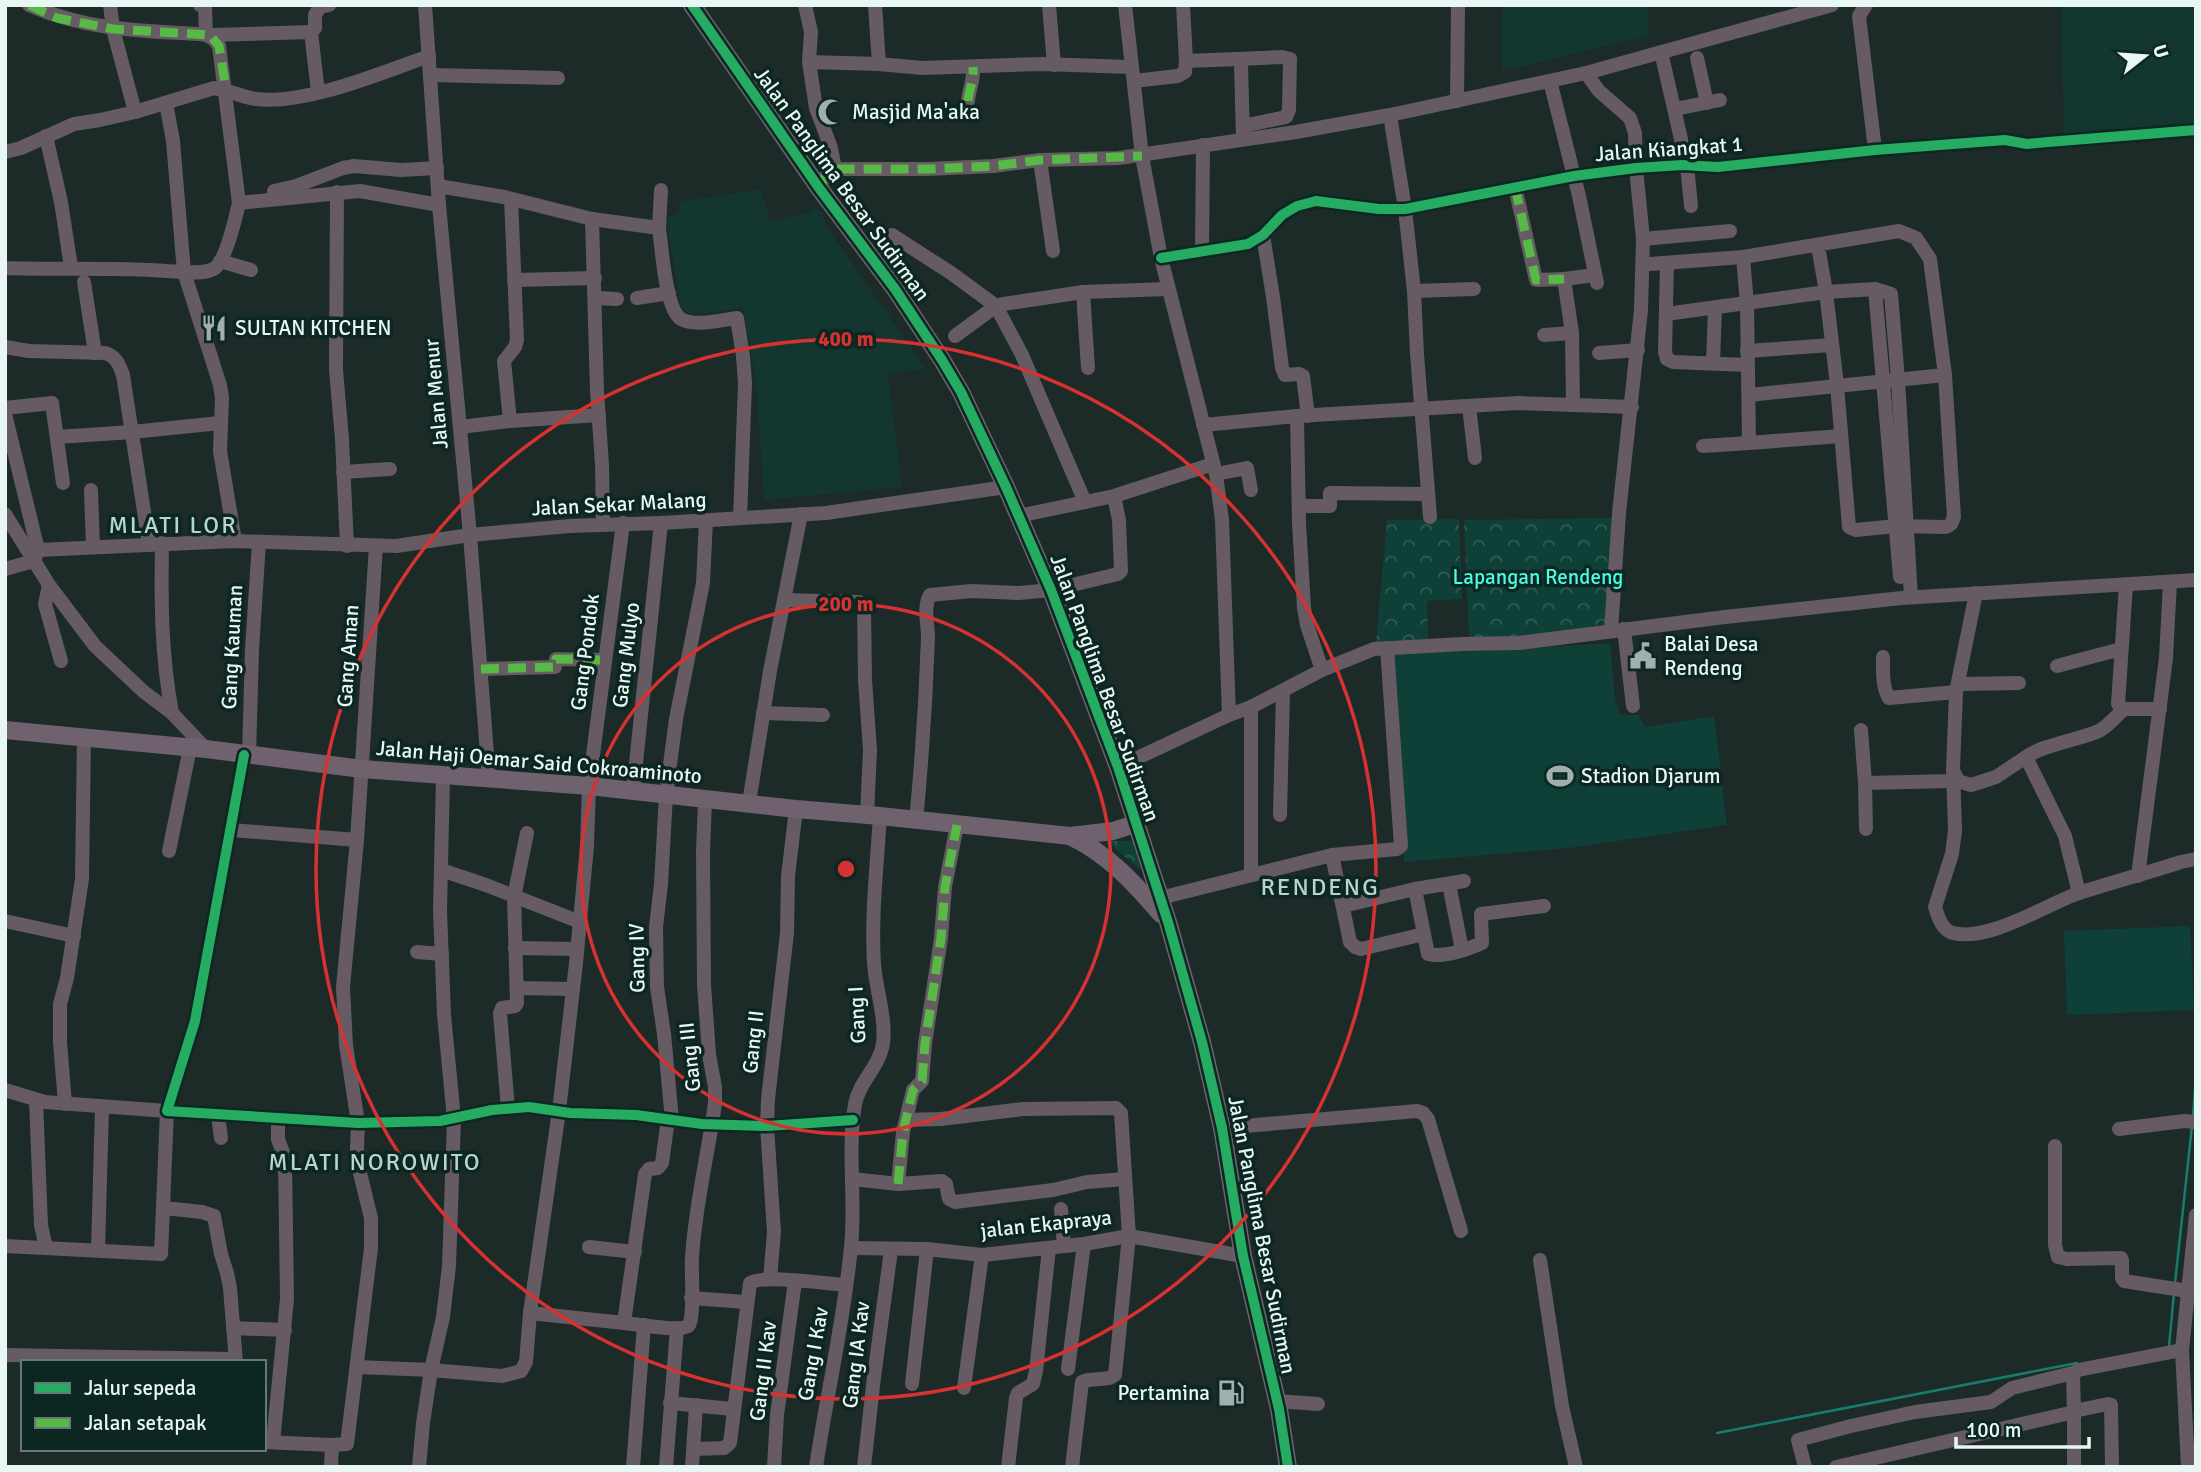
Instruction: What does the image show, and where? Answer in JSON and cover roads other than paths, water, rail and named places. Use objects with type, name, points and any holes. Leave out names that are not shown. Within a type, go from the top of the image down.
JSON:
[{"type":"main road","name":"Jalan Panglima Besar Sudirman","points":[[692,5],[819,188],[895,289],[942,360],[961,392],[1051,590],[1118,767],[1168,922],[1202,1042],[1222,1128],[1243,1256],[1277,1401],[1288,1467]]},
{"type":"main road","name":"Jalan Haji Oemar Said Cokroaminoto","points":[[5,730],[198,748],[362,769],[590,786],[1070,836]]},
{"type":"main road","points":[[1070,836],[1113,831],[1135,824]]},
{"type":"main road","points":[[1070,836],[1118,867],[1168,922]]},
{"type":"street","points":[[29,5],[57,18],[113,29],[208,35],[311,32]]},
{"type":"street","points":[[110,5],[113,29],[135,112]]},
{"type":"street","points":[[5,268],[114,267],[184,272],[215,268],[231,235],[239,200],[219,46],[208,35],[205,6],[200,5]]},
{"type":"street","points":[[318,92],[311,32],[320,7],[329,5]]},
{"type":"street","name":"Jalan Menur","points":[[425,5],[439,205],[470,535],[489,779]]},
{"type":"street","points":[[805,5],[811,32],[809,61],[816,108],[831,148],[835,169]]},
{"type":"street","points":[[875,5],[879,64]]},
{"type":"street","points":[[1049,5],[1054,65]]},
{"type":"street","points":[[1125,5],[1142,156],[1161,258],[1215,469],[1222,520],[1229,715]]},
{"type":"street","points":[[809,61],[922,68],[1054,65],[1178,76],[1185,72],[1186,61],[1183,5]]},
{"type":"street","points":[[1457,100],[1458,5]]},
{"type":"street","points":[[1243,133],[1296,132],[1586,73],[1832,5]]},
{"type":"street","points":[[1866,5],[1859,16],[1875,150]]},
{"type":"street","points":[[1661,52],[1681,139],[1691,206]]},
{"type":"street","points":[[5,152],[74,124],[135,112],[214,88],[257,99],[278,99],[353,83],[429,56]]},
{"type":"street","points":[[819,188],[824,178],[835,169],[942,169],[1040,160],[1142,156],[1203,145],[1286,117],[1289,110],[1290,59],[1282,57],[1186,61]]},
{"type":"street","points":[[1675,109],[1714,101],[1697,58]]},
{"type":"street","points":[[1238,59],[1241,64],[1243,133]]},
{"type":"street","points":[[968,101],[969,90],[974,81],[974,67]]},
{"type":"street","points":[[1586,73],[1599,92],[1630,118],[1635,133],[1643,239],[1638,350],[1619,513],[1617,630],[1633,705]]},
{"type":"street","points":[[430,75],[558,78]]},
{"type":"street","points":[[1514,187],[1536,281],[1596,279],[1550,80]]},
{"type":"street","points":[[166,103],[173,141],[184,272],[220,385],[220,451],[235,541]]},
{"type":"street","points":[[1390,115],[1405,209],[1414,291],[1430,517]]},
{"type":"street","name":"Jalan Kiangkat 1","points":[[1161,258],[1248,244],[1262,235],[1282,215],[1297,206],[1316,201],[1379,209],[1405,209],[1573,176],[1636,168],[1685,165],[1718,167],[1875,150],[2004,141],[2038,143],[2196,130]]},
{"type":"street","points":[[46,136],[61,202],[71,267]]},
{"type":"street","points":[[1202,251],[1203,145]]},
{"type":"street","points":[[1040,160],[1053,251]]},
{"type":"street","points":[[239,200],[296,186],[354,166],[401,170],[437,168]]},
{"type":"street","points":[[438,186],[511,199],[592,219],[659,228]]},
{"type":"street","points":[[660,190],[659,228],[674,310],[680,318],[689,322],[737,318],[745,383],[740,517]]},
{"type":"street","points":[[239,200],[360,191],[439,205]]},
{"type":"street","points":[[337,192],[336,370],[347,546]]},
{"type":"street","points":[[510,421],[504,365],[505,358],[517,342],[511,199]]},
{"type":"street","points":[[592,219],[603,524]]},
{"type":"street","points":[[1650,264],[1743,257],[1899,231],[1916,238],[1930,259],[1945,375],[1954,517],[1946,527],[1901,526],[1856,530],[1849,527],[1837,385],[1818,246]]},
{"type":"street","points":[[1643,239],[1730,232]]},
{"type":"street","points":[[892,235],[996,306],[1023,355],[1085,502]]},
{"type":"street","points":[[1262,235],[1282,369],[1285,374],[1303,376],[1299,506],[1304,608],[1321,670]]},
{"type":"street","points":[[1743,257],[1747,304],[1749,443]]},
{"type":"street","points":[[220,261],[251,270]]},
{"type":"street","points":[[1667,262],[1667,359],[1673,362],[1713,363],[1832,345]]},
{"type":"street","points":[[514,280],[595,278]]},
{"type":"street","points":[[1564,279],[1572,332],[1573,405]]},
{"type":"street","points":[[84,282],[95,353]]},
{"type":"street","points":[[955,336],[996,306],[1083,292],[1168,289]]},
{"type":"street","points":[[1414,291],[1474,289]]},
{"type":"street","points":[[1666,314],[1826,292],[1875,289],[1891,380],[1906,597]]},
{"type":"street","points":[[1083,292],[1088,368]]},
{"type":"street","points":[[637,298],[669,293]]},
{"type":"street","points":[[596,298],[617,299]]},
{"type":"street","points":[[1713,363],[1715,308]]},
{"type":"street","points":[[1544,335],[1572,332]]},
{"type":"street","points":[[5,347],[29,351],[112,355],[120,367],[156,543],[165,675],[172,713]]},
{"type":"street","points":[[1599,353],[1638,350]]},
{"type":"street","points":[[1749,395],[1945,375]]},
{"type":"street","points":[[5,408],[51,402],[63,483]]},
{"type":"street","points":[[1203,425],[1518,403],[1632,407]]},
{"type":"street","points":[[1469,406],[1475,458]]},
{"type":"street","points":[[5,414],[36,555],[49,585],[95,646],[144,692],[172,713],[198,748],[169,851]]},
{"type":"street","points":[[460,427],[599,415]]},
{"type":"street","points":[[57,437],[220,423]]},
{"type":"street","points":[[1703,446],[1841,436]]},
{"type":"street","points":[[1018,516],[1114,496],[1215,469],[1247,468],[1251,490]]},
{"type":"street","points":[[343,471],[390,469]]},
{"type":"street","name":"Jalan Sekar Malang","points":[[5,569],[36,555],[93,547],[235,541],[347,546],[396,545],[470,535],[603,524],[826,513],[1006,487]]},
{"type":"street","points":[[91,491],[93,547]]},
{"type":"street","points":[[1299,506],[1330,506],[1330,493],[1428,494]]},
{"type":"street","points":[[916,821],[925,717],[928,628],[926,602],[930,595],[961,591],[1019,593],[1051,590],[1121,572],[1119,520],[1114,496]]},
{"type":"street","points":[[5,514],[36,555]]},
{"type":"street","points":[[749,803],[763,713],[801,514]]},
{"type":"street","name":"Gang IV","points":[[624,1323],[645,1174],[662,1163],[670,1119],[655,957],[666,795],[676,719],[704,583],[706,520]]},
{"type":"street","name":"Gang Pondok","points":[[431,1370],[502,1376],[521,1371],[526,1362],[530,1313],[559,1111],[578,949],[590,786],[623,523]]},
{"type":"street","name":"Gang Mulyo","points":[[633,792],[661,523]]},
{"type":"street","name":"Gang Kauman","points":[[98,1250],[161,1254],[167,1111],[195,1021],[211,925],[247,755],[259,541]]},
{"type":"street","name":"Gang Aman","points":[[332,1445],[347,1444],[371,1248],[372,1218],[358,1165],[358,1123],[346,1045],[343,987],[357,840],[376,546]]},
{"type":"street","points":[[1118,767],[1251,707],[1321,670],[1374,649],[1519,643],[1906,597],[2196,580]]},
{"type":"street","points":[[2138,876],[2166,658],[2170,582]]},
{"type":"street","points":[[49,585],[45,604],[61,662]]},
{"type":"street","points":[[2126,585],[2118,705],[2124,709],[2160,709]]},
{"type":"street","points":[[1976,593],[1958,688],[1953,776],[1955,831],[1952,854],[1935,907],[1945,929],[1953,933],[1974,933],[2005,925],[2079,893],[2196,859]]},
{"type":"street","name":"Gang I","points":[[784,600],[859,602],[864,606],[865,680],[873,816],[874,964],[883,1043],[871,1073],[859,1087],[853,1120],[851,1248]]},
{"type":"street","points":[[1160,898],[1332,855],[1397,849],[1401,846],[1387,648]]},
{"type":"street","points":[[2057,666],[2121,649]]},
{"type":"street","points":[[1883,657],[1884,684],[1889,698],[2019,683]]},
{"type":"street","points":[[481,670],[555,667],[556,659],[605,660]]},
{"type":"street","points":[[1280,816],[1283,691]]},
{"type":"street","points":[[1251,707],[1251,875]]},
{"type":"street","points":[[1865,783],[1953,776],[1971,785],[1996,777],[2036,752],[2104,728],[2124,709]]},
{"type":"street","points":[[763,713],[823,715]]},
{"type":"street","points":[[1861,730],[1866,829]]},
{"type":"street","points":[[65,1104],[60,1004],[66,983],[82,879],[84,737]]},
{"type":"street","points":[[2026,757],[2065,836],[2079,893]]},
{"type":"street","points":[[419,1467],[422,1423],[443,1317],[449,1266],[454,1119],[444,1015],[442,954],[443,776]]},
{"type":"street","name":"Gang III","points":[[677,1328],[687,1327],[691,1323],[693,1232],[712,1124],[715,1087],[709,1054],[704,985],[705,799]]},
{"type":"street","name":"Gang II","points":[[770,1279],[774,1232],[768,1126],[773,1045],[788,933],[788,876],[796,809]]},
{"type":"street","points":[[898,1184],[906,1120],[913,1090],[922,1080],[946,887],[957,825]]},
{"type":"street","points":[[231,830],[357,840]]},
{"type":"street","points":[[508,1109],[500,1013],[502,1009],[517,1005],[514,897],[527,833]]},
{"type":"street","points":[[1332,855],[1350,942],[1355,947],[1361,949],[1424,934]]},
{"type":"street","points":[[441,870],[580,922]]},
{"type":"street","points":[[1343,906],[1464,881]]},
{"type":"street","points":[[1449,884],[1462,950]]},
{"type":"street","points":[[1415,890],[1428,954],[1433,956],[1480,945],[1483,941],[1480,914],[1544,906]]},
{"type":"street","points":[[5,921],[74,936]]},
{"type":"street","points":[[515,948],[578,949]]},
{"type":"street","points":[[417,952],[442,954]]},
{"type":"street","points":[[516,988],[573,989]]},
{"type":"street","points":[[5,1090],[36,1100],[102,1108],[358,1123],[454,1119],[492,1110],[529,1107],[712,1124],[768,1126],[853,1120]]},
{"type":"street","points":[[36,1100],[41,1225],[46,1248]]},
{"type":"street","points":[[5,1246],[98,1250],[102,1108]]},
{"type":"street","points":[[906,1120],[941,1119],[1023,1109],[1116,1108],[1121,1113],[1129,1236],[1115,1374],[1112,1377],[1082,1382],[1073,1467]]},
{"type":"street","points":[[1222,1128],[1417,1111],[1423,1113],[1428,1119],[1461,1231]]},
{"type":"street","points":[[218,1115],[221,1139]]},
{"type":"street","points":[[278,1120],[278,1139],[285,1158],[287,1298],[285,1331],[269,1441],[332,1445],[331,1467]]},
{"type":"street","points":[[2119,1129],[2192,1122]]},
{"type":"street","points":[[2055,1146],[2055,1245],[2059,1257],[2120,1258],[2124,1281],[2179,1290]]},
{"type":"street","points":[[852,1179],[898,1184],[942,1181],[946,1184],[949,1199],[955,1202],[1054,1190],[1087,1182],[1125,1179]]},
{"type":"street","points":[[5,1355],[236,1360],[227,1273],[221,1255],[217,1221],[210,1213],[164,1208]]},
{"type":"street","points":[[1061,1209],[1064,1247]]},
{"type":"street","points":[[2188,1467],[2187,1354],[2179,1290],[2196,1216]]},
{"type":"street","name":"jalan Ekapraya","points":[[851,1248],[927,1249],[982,1255],[1064,1247],[1129,1236],[1243,1256]]},
{"type":"street","points":[[1068,1369],[1084,1244]]},
{"type":"street","points":[[589,1247],[635,1252]]},
{"type":"street","name":"Gang I Kav","points":[[817,1467],[851,1248]]},
{"type":"street","points":[[1008,1467],[1016,1398],[1018,1393],[1033,1384],[1036,1371],[1049,1248]]},
{"type":"street","points":[[912,1384],[927,1249]]},
{"type":"street","name":"Gang IA Kav","points":[[864,1467],[891,1250]]},
{"type":"street","points":[[964,1388],[982,1255]]},
{"type":"street","points":[[1541,1260],[1562,1406],[1576,1467]]},
{"type":"street","points":[[694,1449],[724,1448],[729,1445],[750,1283],[755,1279],[770,1279],[846,1286]]},
{"type":"street","name":"Gang II Kav","points":[[774,1467],[777,1415],[796,1281]]},
{"type":"street","points":[[691,1298],[746,1302]]},
{"type":"street","points":[[530,1313],[677,1328],[666,1467]]},
{"type":"street","points":[[633,1467],[644,1325]]},
{"type":"street","points":[[233,1328],[285,1331]]},
{"type":"street","points":[[1805,1467],[1798,1440],[1915,1412],[1991,1402],[2012,1388],[2078,1370],[2187,1354]]},
{"type":"street","points":[[358,1367],[431,1370]]},
{"type":"street","points":[[2073,1373],[2074,1467]]},
{"type":"street","points":[[1277,1401],[1318,1404]]},
{"type":"street","points":[[670,1403],[733,1409]]},
{"type":"street","points":[[1836,1467],[2108,1404],[2112,1467]]},
{"type":"street","points":[[692,1467],[696,1405]]},
{"type":"waterway","points":[[2193,1116],[2196,1077]]},
{"type":"waterway","points":[[2175,1283],[2192,1126]]},
{"type":"waterway","points":[[2169,1346],[2174,1293]]},
{"type":"waterway","points":[[1717,1433],[2077,1363]]},
{"type":"place","name":"Masjid Ma'aka","points":[[831,112]]},
{"type":"place","name":"SULTAN KITCHEN","points":[[214,328]]},
{"type":"place","name":"Balai Desa Rendeng","points":[[1643,656]]},
{"type":"place","name":"Stadion Djarum","points":[[1560,776]]},
{"type":"place","name":"Pertamina","points":[[1231,1393]]},
{"type":"district","name":"MLATI LOR","points":[[173,525]]},
{"type":"district","name":"RENDENG","points":[[1320,887]]},
{"type":"district","name":"MLATI NOROWITO","points":[[375,1162]]},
{"type":"park label","name":"Lapangan Rendeng","points":[[1538,577]]}]
